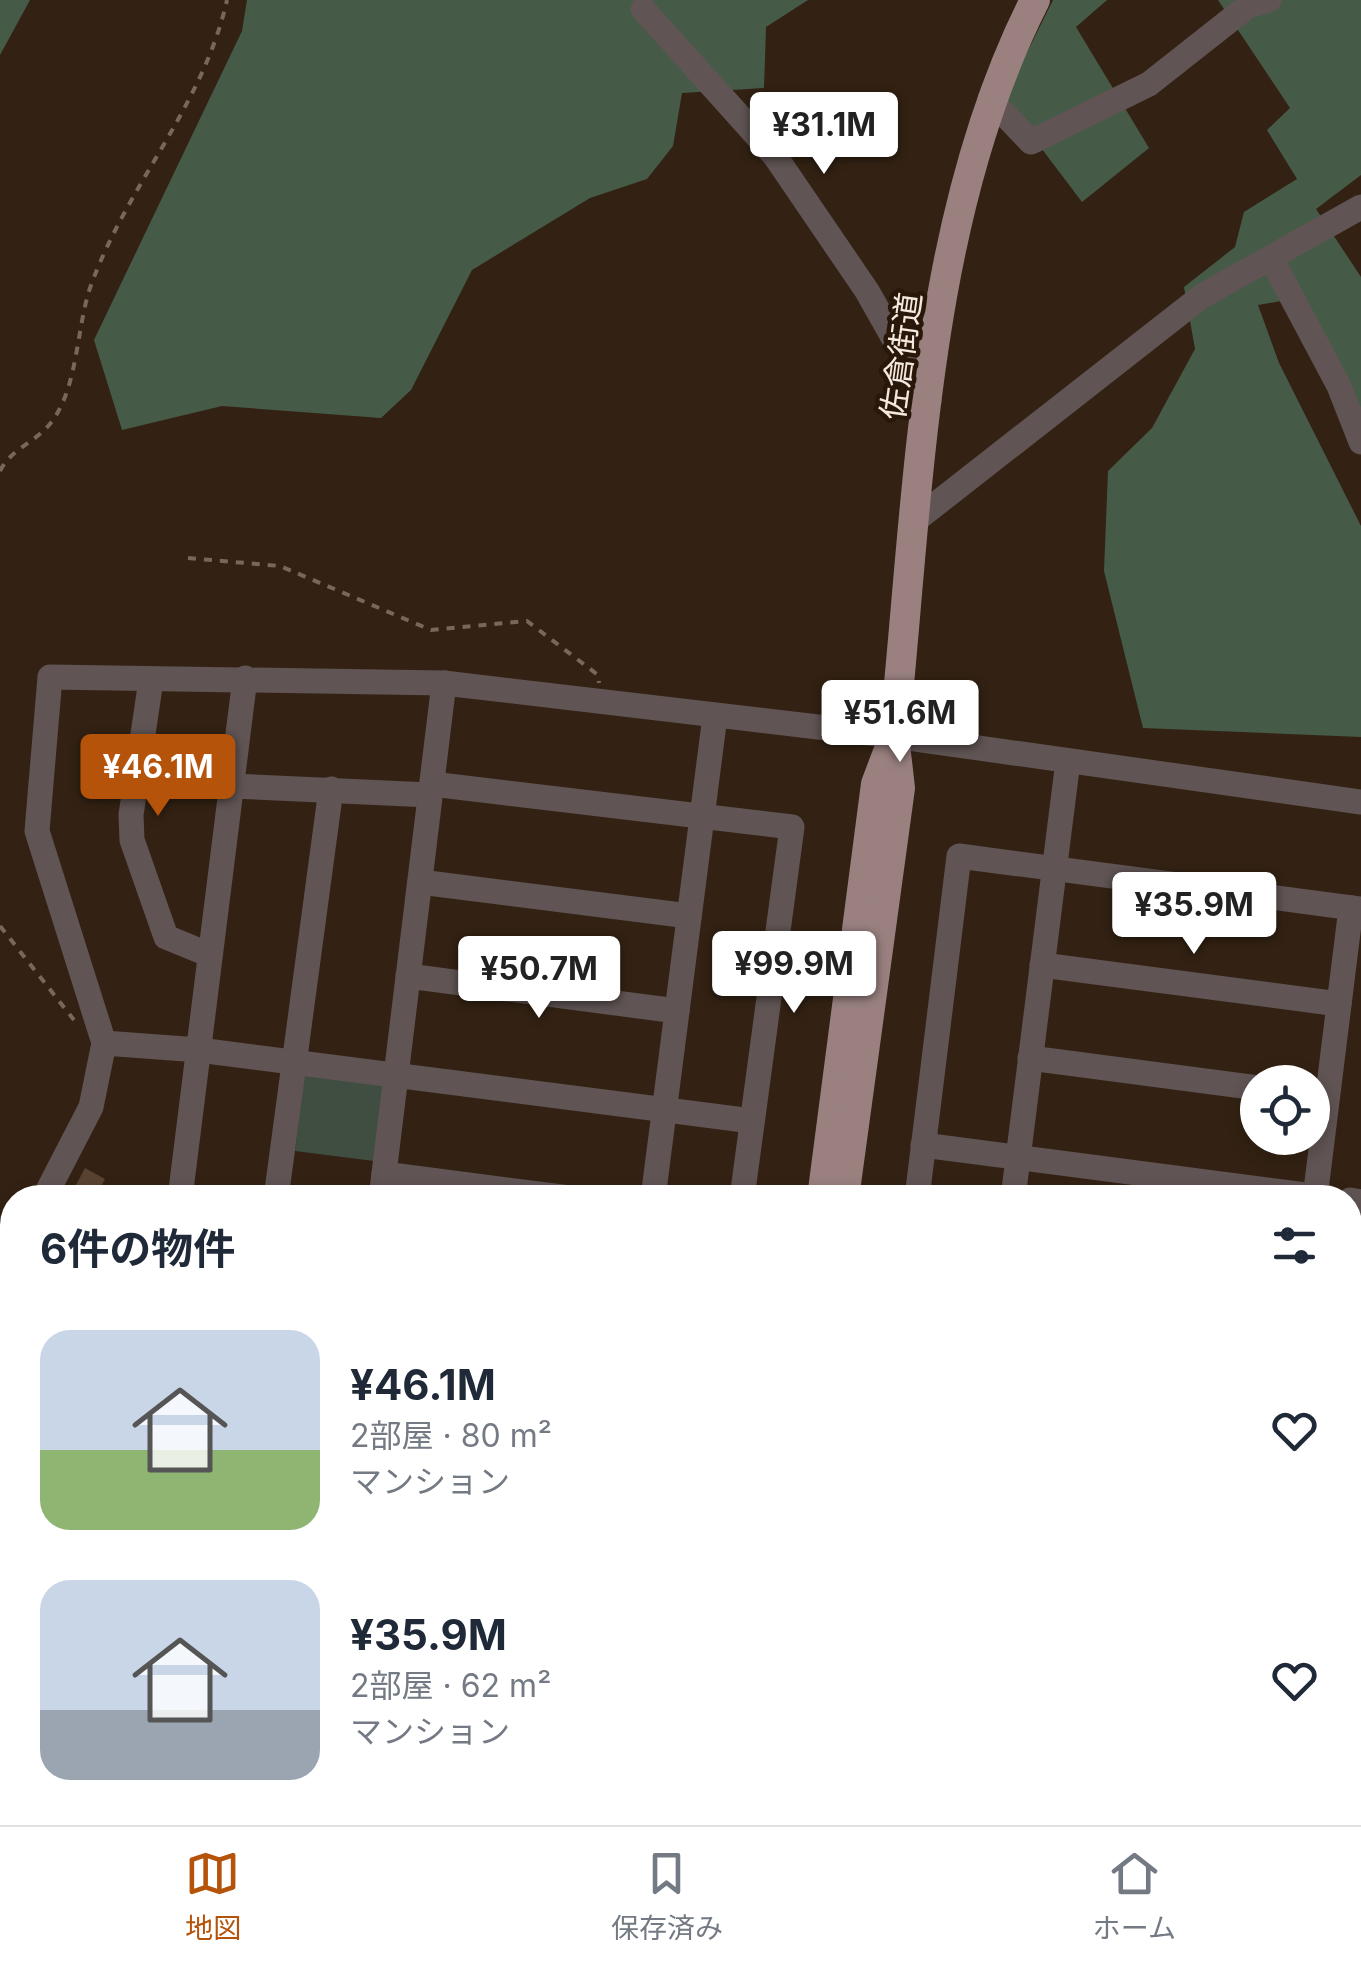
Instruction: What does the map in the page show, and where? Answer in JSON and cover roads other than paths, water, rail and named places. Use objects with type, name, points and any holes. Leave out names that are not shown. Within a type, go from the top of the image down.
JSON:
[{"type":"main road","name":"佐倉街道","points":[[846,1185],[900,788],[894,736],[929,401],[969,168],[990,99],[1035,0]]},
{"type":"main road","name":"佐倉街道","points":[[824,1185],[876,784],[894,736]]},
{"type":"street","points":[[990,99],[1031,142],[1149,84],[1248,6],[1269,0]]},
{"type":"street","points":[[644,10],[775,156],[867,292],[929,401]]},
{"type":"street","points":[[916,519],[1202,296],[1361,207]]},
{"type":"street","points":[[1272,258],[1339,386],[1361,442]]},
{"type":"street","points":[[51,1185],[91,1107],[104,1043],[37,831],[50,677],[444,683],[894,736],[1361,802]]},
{"type":"street","points":[[182,1185],[246,678]]},
{"type":"street","points":[[151,680],[131,814],[132,840],[166,937],[210,956]]},
{"type":"street","points":[[382,1185],[444,683]]},
{"type":"street","points":[[655,1185],[715,716]]},
{"type":"street","points":[[1014,1185],[1068,761]]},
{"type":"street","points":[[232,786],[431,790],[792,827],[744,1185]]},
{"type":"street","points":[[278,1185],[331,789]]},
{"type":"street","points":[[919,1185],[959,856],[1356,909],[1326,1065]]},
{"type":"street","points":[[420,882],[689,916]]},
{"type":"street","points":[[1042,965],[1339,1004]]},
{"type":"street","points":[[408,976],[677,1011]]},
{"type":"street","points":[[104,1043],[198,1050],[752,1121]]},
{"type":"street","points":[[1030,1058],[1240,1086]]},
{"type":"street","points":[[924,1145],[1229,1185]]},
{"type":"street","points":[[1320,1155],[1320,1185]]}]
